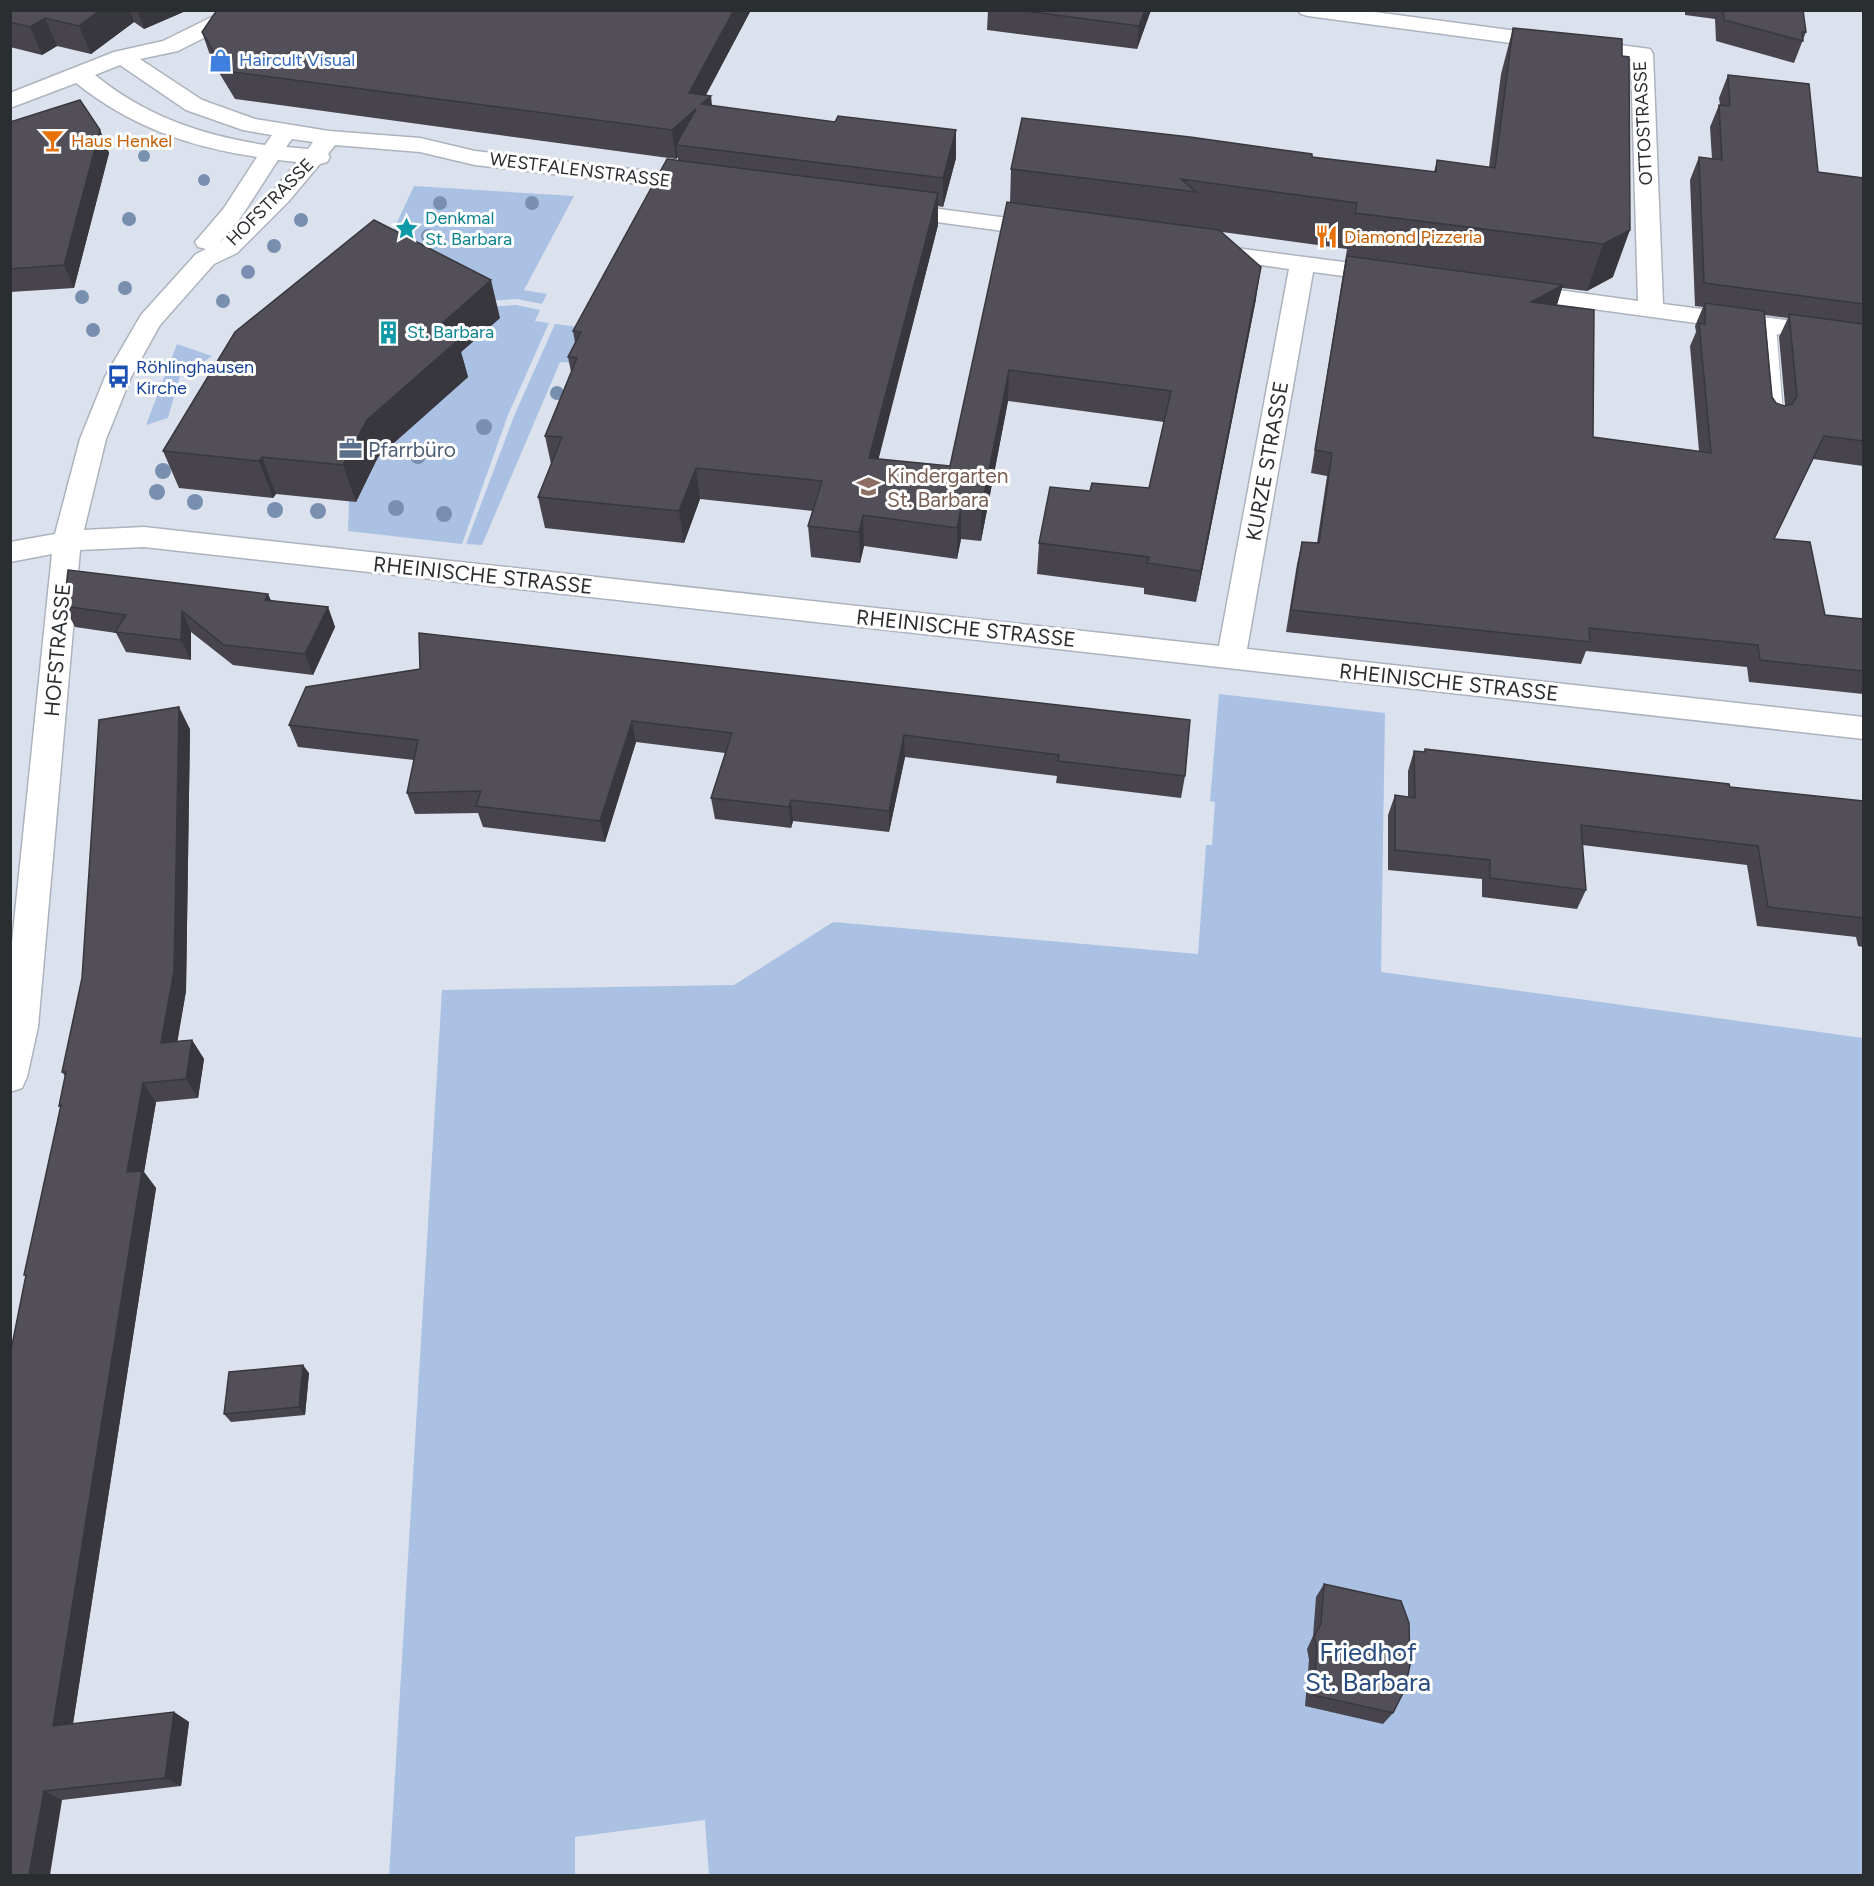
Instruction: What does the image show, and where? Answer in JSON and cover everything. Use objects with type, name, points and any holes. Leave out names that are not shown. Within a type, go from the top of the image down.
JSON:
[{"type":"street","points":[[10,120],[87,81],[244,10]]},
{"type":"street","name":"OTTOSTRASSE","points":[[1308,10],[1642,54],[1652,310]]},
{"type":"street","name":"WESTFALENSTRASSE","points":[[131,63],[194,105],[323,147],[408,163],[475,158],[722,187]]},
{"type":"street","points":[[10,101],[87,81]]},
{"type":"street","name":"WESTFALENSTRASSE","points":[[87,81],[119,105],[164,127],[226,147],[270,154],[323,147]]},
{"type":"street","name":"HOFSTRASSE","points":[[205,259],[205,245],[233,212],[285,133]]},
{"type":"street","name":"HOFSTRASSE","points":[[10,1077],[21,1026],[68,542],[93,439],[118,377],[150,321],[205,259],[228,248],[280,197],[323,147]]},
{"type":"street","points":[[871,207],[1069,233]]},
{"type":"street","points":[[1185,248],[1407,278]]},
{"type":"street","name":"KURZE STRASSE","points":[[1232,658],[1302,264]]},
{"type":"street","points":[[1488,288],[1863,338]]},
{"type":"street","name":"RHEINISCHE STRASSE","points":[[10,552],[68,542],[144,537],[1863,728]]},
{"type":"lane","points":[[1766,325],[1774,419]]},
{"type":"green space","points":[[414,186],[574,196],[524,290],[547,294],[542,304],[517,299],[487,301],[392,233]]},
{"type":"green space","points":[[516,305],[540,310],[535,321],[549,323],[508,415],[462,544],[348,531],[349,501],[356,502],[363,470],[447,365],[487,307]]},
{"type":"green space","points":[[555,324],[596,329],[577,363],[560,362],[482,545],[466,544],[514,416]]},
{"type":"green space","points":[[177,344],[212,356],[190,371],[181,372],[168,418],[146,425]]},
{"type":"green space","name":"Friedhof St. Barbara","points":[[1219,694],[1385,713],[1381,972],[1863,1038],[1863,1875],[709,1876],[705,1820],[575,1837],[575,1875],[389,1876],[442,990],[734,985],[833,922],[1198,954],[1206,845],[1212,845],[1215,802],[1210,801]]},
{"type":"building","points":[[10,10],[100,10],[79,26],[45,18],[30,27],[10,22]]},
{"type":"building","points":[[217,10],[734,10],[689,93],[711,96],[701,104],[835,122],[838,116],[956,130],[943,178],[676,145],[696,109],[672,130],[225,71],[202,32]]},
{"type":"building","points":[[1018,10],[1145,10],[1139,26]]},
{"type":"building","points":[[1723,10],[1803,10],[1806,32],[1802,32],[1803,41],[1724,20]]},
{"type":"building","points":[[1513,28],[1622,39],[1622,56],[1629,57],[1630,230],[1603,244],[1355,213],[1357,203],[1181,179],[1196,192],[1011,169],[1022,118],[1190,137],[1312,154],[1312,157],[1436,172],[1437,160],[1495,168]]},
{"type":"building","points":[[1728,75],[1809,84],[1818,172],[1863,178],[1863,304],[1704,283],[1699,157],[1722,160],[1719,105],[1730,106]]},
{"type":"building","points":[[80,100],[100,130],[64,265],[10,269],[10,122]]},
{"type":"building","points":[[667,159],[938,193],[869,458],[950,466],[1007,202],[1219,230],[1261,267],[1201,571],[1147,563],[1149,557],[1039,543],[1050,487],[1090,491],[1092,483],[1149,488],[1171,391],[1009,370],[981,510],[961,508],[957,528],[863,515],[859,532],[808,526],[822,481],[696,468],[679,511],[538,497],[562,437],[545,436],[577,358],[568,357],[581,332],[573,331]]},
{"type":"building","points":[[374,220],[491,280],[437,328],[458,340],[367,420],[343,465],[262,457],[259,461],[163,451],[235,332]]},
{"type":"building","points":[[1347,256],[1563,285],[1531,302],[1594,310],[1593,437],[1711,453],[1699,323],[1705,324],[1705,303],[1764,311],[1772,397],[1776,403],[1784,406],[1792,404],[1797,396],[1789,314],[1863,324],[1863,441],[1824,436],[1774,539],[1810,542],[1825,615],[1863,619],[1863,671],[1760,660],[1758,645],[1589,628],[1590,642],[1291,610],[1302,542],[1319,543],[1332,453],[1315,450]]},
{"type":"building","points":[[68,570],[268,594],[265,600],[328,607],[305,654],[224,645],[182,611],[181,640],[115,632],[126,615],[64,606]]},
{"type":"building","points":[[419,633],[1190,720],[1185,776],[1058,761],[1059,755],[904,735],[889,811],[791,800],[789,807],[711,798],[732,733],[632,721],[600,821],[476,806],[481,791],[407,793],[418,740],[289,725],[306,687],[420,669]]},
{"type":"building","points":[[179,707],[174,971],[161,1043],[192,1040],[186,1079],[143,1083],[127,1172],[142,1171],[53,1726],[174,1712],[165,1778],[44,1791],[29,1875],[10,1875],[10,1355],[26,1275],[24,1275],[61,1105],[59,1106],[66,1072],[62,1072],[82,978],[99,720]]},
{"type":"building","points":[[1425,749],[1863,801],[1863,918],[1768,907],[1758,846],[1581,825],[1586,890],[1490,878],[1490,860],[1395,850],[1395,795],[1415,798],[1414,751],[1425,752]]},
{"type":"building","points":[[303,1365],[299,1407],[224,1414],[229,1372]]},
{"type":"building","points":[[1324,1584],[1401,1601],[1409,1623],[1410,1665],[1405,1689],[1393,1713],[1313,1695],[1317,1648],[1314,1637],[1321,1624]]},
{"type":"place","name":"Haircult Visual","points":[[221,60]]},
{"type":"place","name":"Haus Henkel","points":[[53,141]]},
{"type":"place","name":"Denkmal St. Barbara","points":[[407,228]]},
{"type":"place","name":"Diamond Pizzeria","points":[[1326,237]]},
{"type":"place","name":"St. Barbara","points":[[389,332]]},
{"type":"place","name":"Röhlinghausen Kirche","points":[[118,377]]},
{"type":"place","name":"Pfarrbüro","points":[[350,449]]},
{"type":"place","name":"Kindergarten St. Barbara","points":[[869,487]]}]
